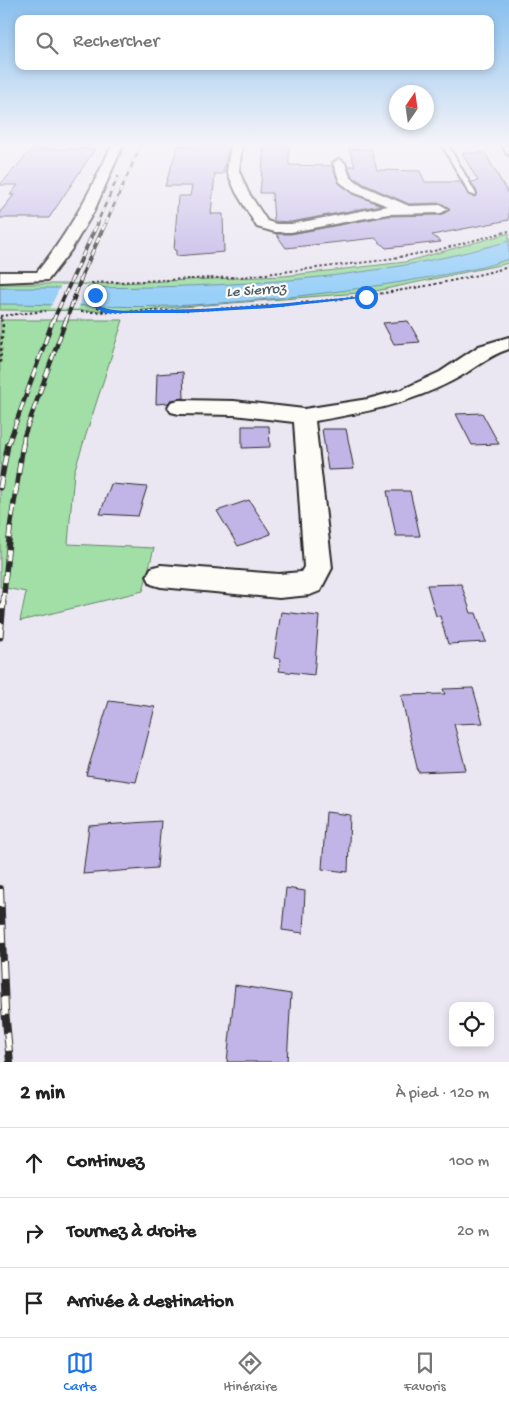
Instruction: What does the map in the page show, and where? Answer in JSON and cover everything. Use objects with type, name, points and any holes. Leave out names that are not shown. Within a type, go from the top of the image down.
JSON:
[{"type":"street","points":[[0,277],[42,277],[63,250],[95,195]]},
{"type":"street","points":[[244,195],[262,224],[275,228],[292,228],[388,210],[441,209]]},
{"type":"street","points":[[372,195],[407,209]]},
{"type":"street","points":[[179,407],[234,408],[304,416],[370,405],[408,394],[447,376],[486,350],[509,342]]},
{"type":"street","points":[[161,576],[279,586],[310,583],[318,568],[304,416]]},
{"type":"path","points":[[105,312],[92,304],[97,286],[91,283],[240,277],[376,261],[434,251],[509,231]]},
{"type":"path","points":[[81,312],[183,312],[366,297],[456,281],[509,268]]},
{"type":"path","points":[[0,363],[3,323],[0,317],[15,313],[46,311]]},
{"type":"green space","points":[[509,233],[509,263],[371,292],[131,311],[0,310],[0,284],[94,284],[284,276],[405,262]]},
{"type":"green space","points":[[0,320],[123,320],[74,472],[68,544],[154,548],[143,591],[20,621],[26,592],[0,587]]},
{"type":"water","name":"Le Sierroz","points":[[509,241],[509,259],[483,267],[328,293],[250,301],[171,306],[128,307],[0,304],[0,288],[193,286],[321,277],[384,269],[447,257]]},
{"type":"pier","points":[[61,285],[88,285],[78,309],[50,308]]},
{"type":"building","points":[[10,195],[65,195],[49,218],[0,218],[0,212],[14,195]]},
{"type":"building","points":[[213,195],[211,214],[223,214],[224,252],[176,256],[176,250],[174,250],[178,196]]},
{"type":"building","points":[[272,195],[353,195],[381,205],[291,222],[274,221]]},
{"type":"building","points":[[388,195],[468,195],[475,197],[477,195],[509,195],[509,220],[432,235],[441,242],[386,248],[375,238],[286,248],[276,234],[291,234],[388,216],[441,215],[450,210],[441,203],[409,204]]},
{"type":"building","points":[[408,321],[420,342],[394,344],[383,323]]},
{"type":"building","points":[[183,372],[184,398],[171,400],[168,403],[156,404],[157,374]]},
{"type":"building","points":[[482,413],[499,444],[472,445],[456,414]]},
{"type":"building","points":[[242,426],[269,426],[270,447],[242,448]]},
{"type":"building","points":[[322,429],[346,429],[354,469],[328,470]]},
{"type":"building","points":[[111,484],[147,487],[138,516],[100,514]]},
{"type":"building","points":[[387,491],[410,491],[420,536],[396,536]]},
{"type":"building","points":[[249,500],[271,534],[238,546],[217,511]]},
{"type":"building","points":[[461,584],[471,613],[476,613],[486,642],[448,644],[440,616],[436,616],[427,585]]},
{"type":"building","points":[[281,612],[319,616],[314,675],[279,671],[281,659],[274,658]]},
{"type":"building","points":[[473,688],[483,723],[454,724],[466,770],[418,772],[401,695],[445,694],[443,689]]},
{"type":"building","points":[[109,701],[155,707],[136,782],[86,775]]},
{"type":"building","points":[[326,812],[350,815],[348,872],[322,869]]},
{"type":"building","points":[[161,821],[157,868],[83,874],[89,826]]},
{"type":"building","points":[[286,888],[305,891],[303,933],[282,930]]},
{"type":"building","points":[[235,985],[291,994],[287,1062],[227,1062]]},
{"type":"railway","points":[[97,223],[110,195]]},
{"type":"railway","points":[[106,223],[119,195]]},
{"type":"railway","points":[[53,321],[98,222]]},
{"type":"railway","points":[[66,321],[83,273],[106,222]]},
{"type":"railway","points":[[8,445],[53,320]]},
{"type":"railway","points":[[23,445],[24,436],[66,320]]},
{"type":"railway","points":[[0,488],[8,444]]},
{"type":"railway","points":[[3,604],[10,529],[23,444]]},
{"type":"railway","points":[[0,637],[3,603]]},
{"type":"railway","points":[[0,889],[5,1010],[10,1062]]},
{"type":"route","points":[[95,295],[92,304],[105,312],[183,312],[366,297]]}]
